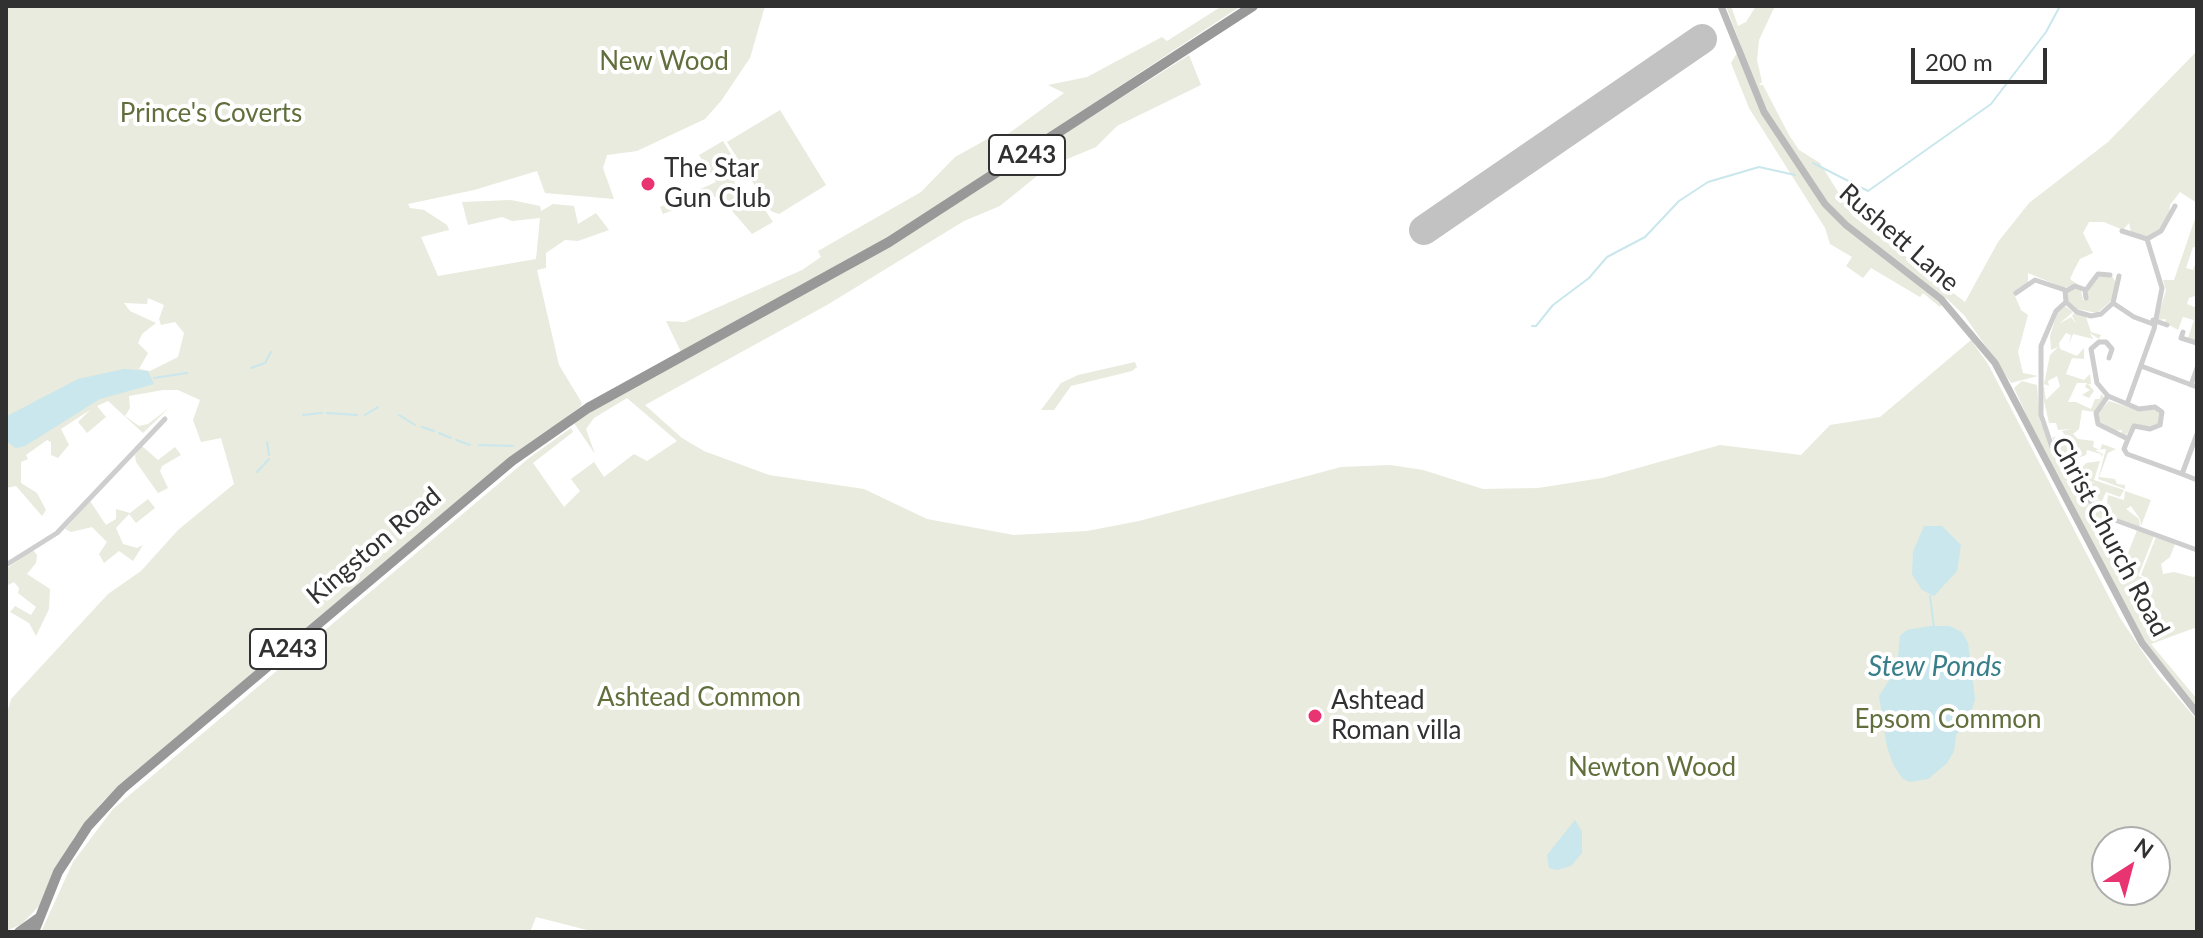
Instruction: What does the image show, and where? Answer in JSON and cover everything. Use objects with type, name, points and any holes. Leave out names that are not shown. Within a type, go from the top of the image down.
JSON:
[{"type":"highway","name":"Kingston Road","points":[[34,932],[58,872],[74,846],[122,789],[443,516],[567,420],[806,288],[992,177],[1253,6]]},
{"type":"highway","points":[[19,932],[40,917]]},
{"type":"main road","name":"Rushett Lane","points":[[1721,6],[1764,112],[1825,204],[1846,225],[1941,299],[1967,327]]},
{"type":"main road","name":"Christ Church Road","points":[[1967,327],[1995,363],[2142,643],[2197,713]]},
{"type":"street","points":[[2129,224],[2124,232],[2147,239],[2161,231],[2175,206]]},
{"type":"street","points":[[2127,404],[2141,366],[2162,286],[2147,239]]},
{"type":"street","points":[[2086,298],[2085,290],[2098,274],[2110,275]]},
{"type":"street","points":[[2066,302],[2079,313],[2091,316],[2101,314],[2113,303],[2119,276]]},
{"type":"street","points":[[2016,293],[2031,277],[2066,291]]},
{"type":"street","points":[[2066,291],[2075,286],[2085,290]]},
{"type":"street","points":[[2066,291],[2066,302],[2055,312],[2040,347],[2040,409],[2054,453],[2078,491],[2109,516],[2197,550]]},
{"type":"street","points":[[2113,303],[2134,317],[2167,325]]},
{"type":"street","points":[[2181,338],[2197,343]]},
{"type":"street","points":[[2109,358],[2112,349],[2106,342],[2098,342],[2091,350],[2097,383],[2108,396],[2140,409],[2156,408],[2163,418],[2152,429],[2134,426],[2124,449],[2127,454],[2197,480]]},
{"type":"street","points":[[2141,366],[2194,386],[2197,368]]},
{"type":"street","points":[[2108,396],[2096,413],[2097,422],[2104,429],[2128,439]]},
{"type":"street","points":[[6,565],[57,533],[165,419]]},
{"type":"street","points":[[2182,474],[2197,434]]},
{"type":"green space","points":[[6,6],[765,6],[750,58],[705,119],[637,151],[607,155],[603,168],[614,199],[545,193],[537,171],[474,190],[408,204],[410,208],[424,210],[447,225],[449,230],[421,237],[438,276],[536,259],[540,218],[512,221],[502,217],[468,225],[462,202],[511,200],[540,206],[541,211],[553,204],[574,206],[578,224],[596,213],[609,230],[578,241],[565,240],[546,253],[546,268],[537,270],[559,365],[582,403],[580,407],[507,461],[284,646],[273,646],[275,655],[104,800],[74,837],[40,905],[22,924],[6,931],[6,717],[11,699],[108,594],[141,571],[178,530],[234,484],[221,438],[201,442],[193,420],[200,400],[178,390],[163,390],[129,396],[130,408],[125,416],[139,426],[148,424],[169,408],[143,433],[108,401],[97,406],[106,417],[87,433],[78,422],[90,410],[61,429],[69,445],[58,458],[51,455],[51,442],[47,440],[26,455],[28,459],[21,462],[21,483],[37,493],[46,510],[42,516],[16,486],[6,488]],"holes":[[[148,298],[164,305],[159,319],[161,325],[175,322],[184,333],[178,357],[150,371],[139,369],[148,353],[138,343],[142,334],[156,323],[130,311],[124,303],[147,304]]]},
{"type":"green space","points":[[1222,6],[1241,6],[895,234],[682,354],[666,321],[685,322],[802,270],[821,257],[818,251],[921,192],[955,157],[991,137],[1008,134],[1064,93],[1048,85],[1087,77],[1162,37],[1167,41]]},
{"type":"green space","points":[[1726,6],[1731,6],[1738,26],[1746,22],[1756,6],[1775,6],[1759,40],[1757,60],[1762,82],[1759,85],[1763,85],[1789,135],[1799,150],[1820,163],[1853,216],[1965,302],[1998,242],[2029,203],[2108,142],[2197,51],[2197,203],[2180,192],[2170,205],[2169,214],[2159,230],[2145,238],[2131,232],[2129,223],[2123,230],[2104,222],[2089,222],[2083,233],[2093,253],[2080,259],[2074,270],[2070,279],[2077,284],[2064,288],[2028,273],[2028,282],[2015,296],[2021,310],[2028,315],[2018,352],[2023,373],[2038,376],[2011,383],[1964,315],[1946,298],[1940,307],[1923,293],[1920,297],[1871,268],[1863,278],[1846,266],[1852,257],[1830,244],[1825,228],[1749,108],[1731,63],[1741,46]]},
{"type":"green space","points":[[1189,55],[1201,85],[1117,126],[1096,147],[1048,167],[1000,206],[964,221],[827,305],[645,405],[682,438],[704,451],[769,475],[864,489],[927,519],[1014,535],[1087,531],[1139,521],[1341,467],[1390,465],[1423,470],[1483,489],[1538,488],[1602,478],[1720,445],[1801,455],[1830,425],[1880,417],[1971,340],[1988,364],[2120,618],[2157,673],[2197,720],[2197,932],[595,932],[536,917],[530,932],[41,932],[73,862],[113,809],[529,458],[571,428],[573,432],[533,463],[564,507],[580,491],[571,479],[594,462],[604,477],[634,454],[647,461],[677,441],[627,398],[594,418],[586,429],[595,454],[574,423],[627,389],[847,271]]},
{"type":"green space","points":[[780,110],[826,185],[779,214],[771,211],[727,142]]},
{"type":"green space","points":[[723,141],[744,175],[734,182],[743,198],[753,192],[773,222],[752,234],[721,198],[710,196],[663,214],[660,207],[716,182],[699,155]]},
{"type":"green space","points":[[2197,213],[2197,248],[2193,247],[2186,268],[2193,270],[2197,259],[2197,299],[2195,296],[2189,298],[2187,304],[2197,308],[2197,337],[2194,340],[2188,338],[2194,320],[2183,317],[2178,330],[2165,323],[2166,319],[2157,320],[2166,290],[2163,280],[2174,280]]},
{"type":"green space","points":[[2098,276],[2112,276],[2116,283],[2112,300],[2097,313],[2077,309],[2067,300],[2067,293],[2075,288],[2081,290],[2083,300],[2087,300],[2088,291]]},
{"type":"green space","points":[[2065,306],[2073,312],[2059,324],[2071,317],[2077,325],[2072,316],[2074,313],[2086,317],[2091,332],[2101,335],[2099,339],[2090,333],[2093,339],[2073,334],[2069,344],[2071,335],[2066,333],[2059,343],[2060,349],[2077,356],[2084,348],[2084,359],[2072,358],[2066,374],[2084,380],[2090,374],[2091,384],[2088,384],[2094,391],[2089,398],[2082,395],[2090,390],[2085,387],[2087,383],[2077,383],[2068,402],[2091,409],[2095,399],[2100,399],[2101,394],[2104,397],[2095,412],[2082,410],[2079,429],[2073,434],[2078,439],[2094,441],[2093,447],[2099,450],[2095,450],[2103,454],[2101,457],[2101,454],[2087,450],[2086,455],[2075,459],[2074,465],[2069,464],[2070,469],[2066,471],[2052,441],[2068,469],[2052,438],[2056,436],[2054,439],[2061,444],[2065,435],[2062,431],[2071,429],[2058,430],[2056,423],[2049,423],[2043,388],[2048,389],[2044,389],[2046,400],[2060,386],[2057,376],[2048,381],[2049,386],[2044,384],[2050,355],[2058,347],[2051,350],[2050,336],[2058,311]]},
{"type":"green space","points":[[1135,362],[1137,367],[1132,371],[1071,386],[1054,410],[1041,410],[1061,383],[1078,375]]},
{"type":"green space","points":[[2022,381],[2037,385],[2040,421],[2059,465],[2076,490],[2111,519],[2101,540],[2117,568],[2122,569],[2137,530],[2154,536],[2138,576],[2152,581],[2141,575],[2156,537],[2175,544],[2170,557],[2161,564],[2163,574],[2197,575],[2197,627],[2151,644],[2197,699],[2197,710],[2143,639],[2048,462],[2014,388]]},
{"type":"green space","points":[[2109,401],[2140,411],[2155,409],[2160,412],[2160,423],[2148,427],[2133,425],[2126,435],[2121,434],[2122,430],[2115,431],[2099,421],[2098,413]]},
{"type":"green space","points":[[2102,444],[2116,449],[2108,453],[2099,477],[2115,479],[2117,484],[2125,485],[2125,489],[2098,479],[2106,449],[2100,450]]},
{"type":"green space","points":[[142,446],[158,460],[175,447],[181,455],[162,466],[160,471],[168,488],[158,493],[136,462],[135,455]]},
{"type":"green space","points":[[2100,461],[2094,480],[2124,490],[2120,497],[2106,492],[2102,501],[2107,503],[2108,495],[2124,500],[2125,491],[2151,500],[2141,526],[2140,519],[2131,506],[2126,509],[2139,519],[2140,527],[2109,515],[2090,499],[2100,500],[2093,496],[2095,491],[2084,485],[2095,482],[2082,483],[2075,478],[2071,472],[2075,476],[2086,463]]},
{"type":"green space","points":[[148,499],[155,508],[136,523],[129,514],[116,528],[123,544],[137,548],[143,545],[133,561],[119,551],[104,563],[99,554],[107,542],[92,527],[71,532],[65,529],[90,501],[106,525],[116,519],[116,509],[130,513]]},
{"type":"green space","points":[[33,550],[37,555],[36,563],[27,574],[50,589],[49,609],[36,636],[29,623],[10,612],[15,606],[31,615],[36,607],[18,593],[19,588],[14,582],[6,586],[6,569]]},
{"type":"water","points":[[124,369],[148,371],[154,384],[100,399],[25,446],[16,448],[6,441],[7,416],[78,379]]},
{"type":"water","name":"Stew Ponds","points":[[1924,526],[1942,526],[1961,545],[1957,571],[1934,596],[1922,590],[1912,574],[1913,552]]},
{"type":"water","name":"Stew Ponds","points":[[1949,626],[1962,632],[1968,643],[1975,699],[1968,722],[1956,735],[1954,751],[1947,763],[1928,779],[1910,782],[1903,779],[1894,766],[1887,747],[1879,696],[1897,668],[1900,636],[1907,630]]},
{"type":"water","points":[[1575,820],[1582,832],[1582,853],[1571,866],[1557,870],[1549,868],[1547,855]]},
{"type":"waterway","points":[[1813,163],[1868,191],[1991,104],[2046,32],[2060,6]]},
{"type":"waterway","points":[[1532,326],[1536,326],[1553,305],[1589,278],[1607,257],[1645,237],[1679,201],[1708,182],[1759,167],[1795,175]]},
{"type":"waterway","points":[[251,368],[265,363],[271,352]]},
{"type":"waterway","points":[[154,378],[187,373]]},
{"type":"waterway","points":[[365,415],[378,407]]},
{"type":"waterway","points":[[303,415],[322,413]]},
{"type":"waterway","points":[[327,413],[357,415]]},
{"type":"waterway","points":[[399,415],[415,425]]},
{"type":"waterway","points":[[422,427],[434,431]]},
{"type":"waterway","points":[[439,433],[451,438]]},
{"type":"waterway","points":[[456,440],[470,445]]},
{"type":"waterway","points":[[267,442],[269,455]]},
{"type":"waterway","points":[[479,445],[513,446]]},
{"type":"waterway","points":[[257,472],[269,459]]},
{"type":"waterway","points":[[1930,596],[1934,627]]},
{"type":"runway","points":[[1424,230],[1702,39]]},
{"type":"place","name":"The Star Gun Club","points":[[648,184]]},
{"type":"place","name":"Ashtead Roman villa","points":[[1315,716]]},
{"type":"park label","name":"New Wood","points":[[664,62]]},
{"type":"park label","name":"Prince's Coverts","points":[[211,114]]},
{"type":"park label","name":"Ashtead Common","points":[[699,698]]},
{"type":"park label","name":"Epsom Common","points":[[1948,720]]},
{"type":"park label","name":"Newton Wood","points":[[1652,768]]}]
